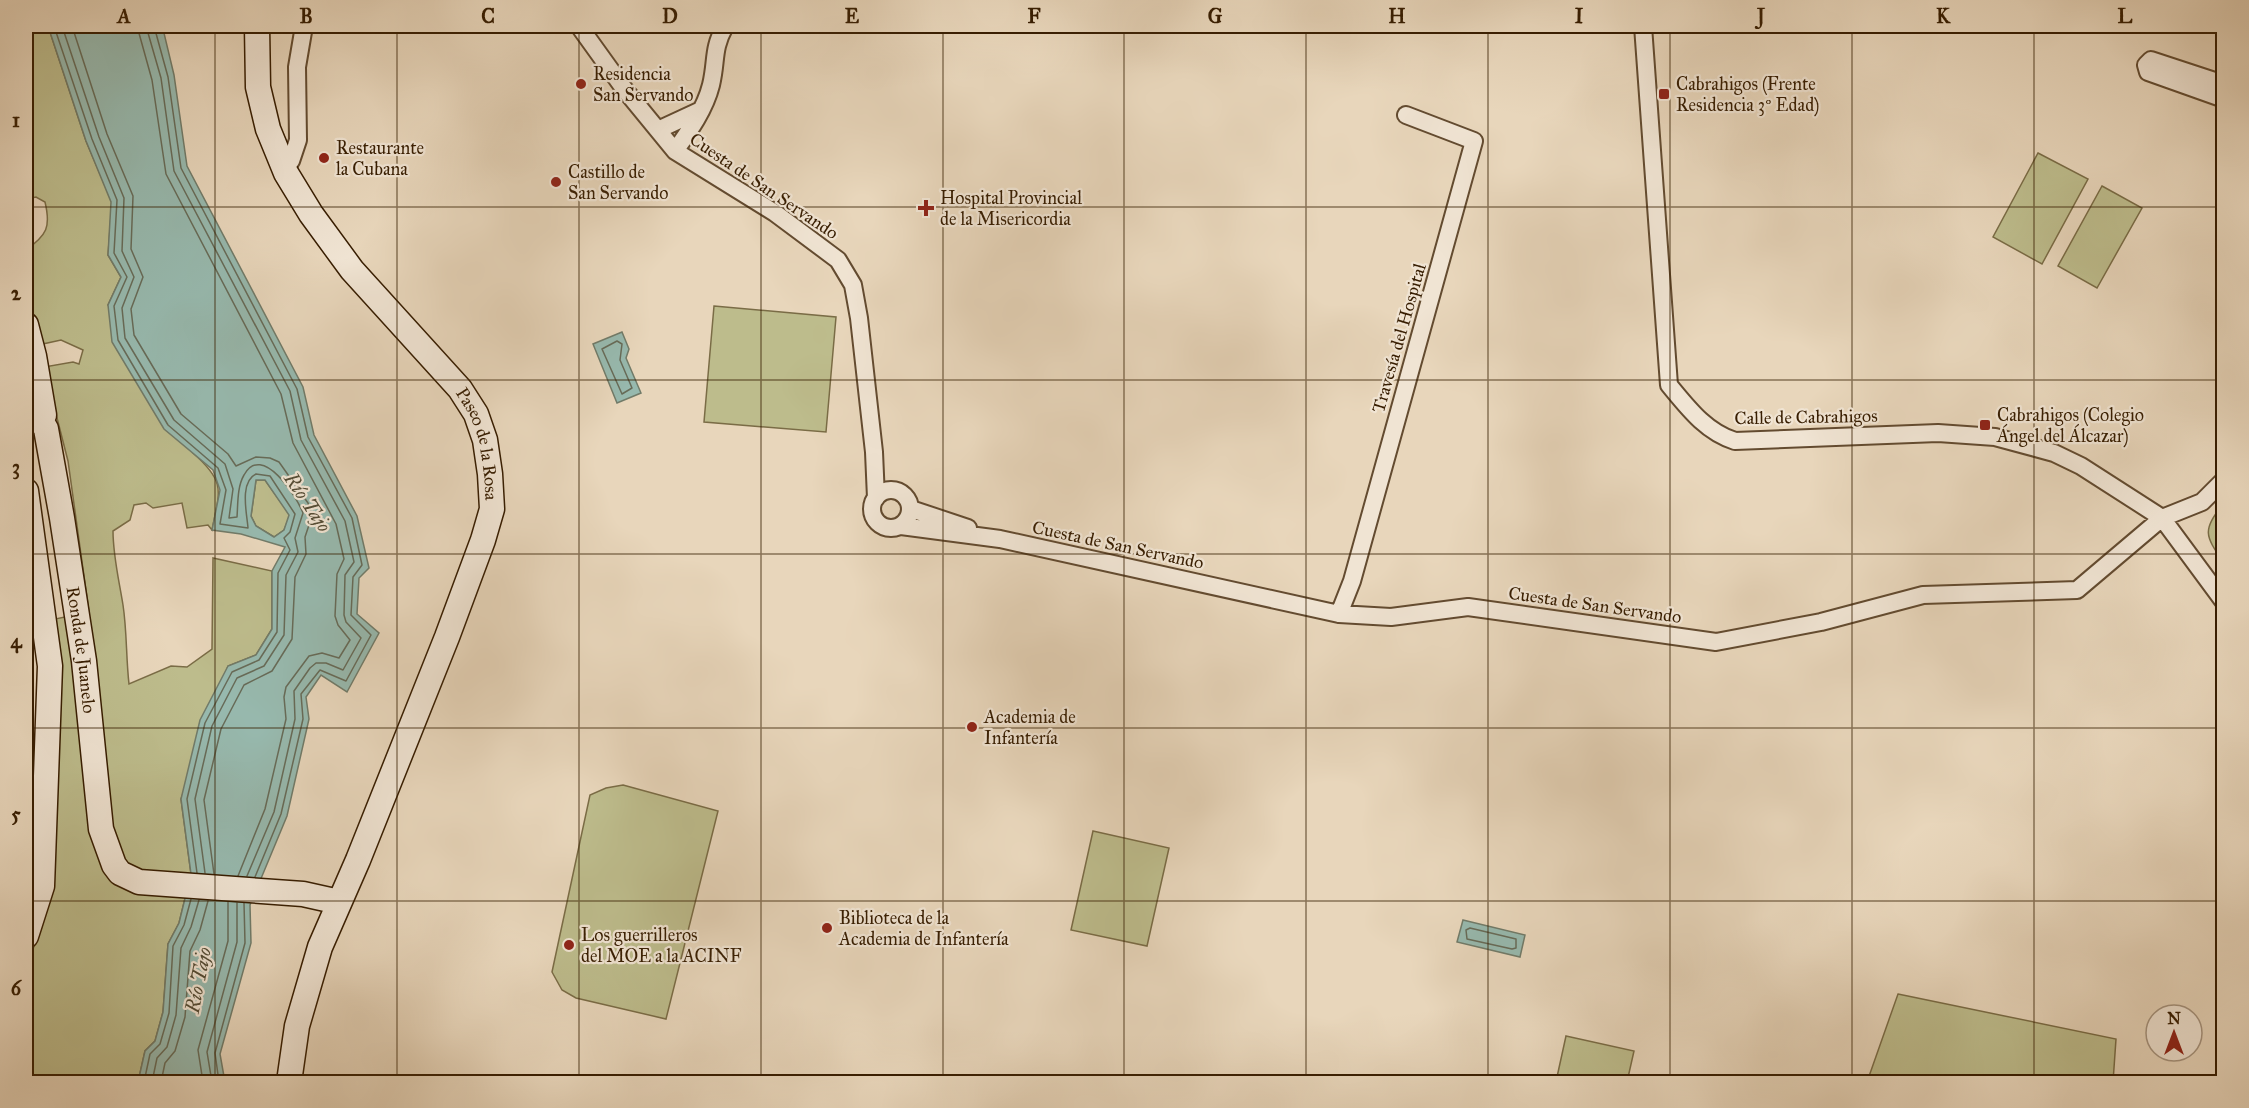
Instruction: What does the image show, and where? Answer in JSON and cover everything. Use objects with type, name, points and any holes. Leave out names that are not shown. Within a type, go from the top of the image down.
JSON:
[{"type":"street","name":"Paseo de la Rosa","points":[[257,26],[258,87],[268,129],[283,165],[310,214],[352,270],[460,389],[476,414],[485,440],[492,509],[483,540],[369,834],[320,946],[308,984],[296,1036],[290,1083]]},
{"type":"street","points":[[283,165],[291,161],[298,140],[297,67],[304,26]]},
{"type":"street","name":"Cuesta de San Servando","points":[[579,26],[625,90],[660,129],[675,151],[775,213],[838,260],[845,271],[853,285],[858,318],[874,452],[876,498]]},
{"type":"street","points":[[675,151],[701,110],[711,86],[715,43],[725,26]]},
{"type":"street","name":"Calle de Cabrahigos","points":[[1643,26],[1669,385],[1692,413],[1718,435],[1735,441],[1938,433],[1995,437],[2054,453],[2081,466],[2162,518]]},
{"type":"street","points":[[660,129],[701,110]]},
{"type":"street","name":"Travesía del Hospital","points":[[1339,614],[1352,580],[1474,141],[1406,115]]},
{"type":"street","points":[[26,325],[34,356],[46,429]]},
{"type":"street","points":[[26,399],[34,356]]},
{"type":"street","name":"Ronda de Juanelo","points":[[26,399],[46,429],[84,661],[101,829],[109,855],[120,873],[150,884],[303,894],[339,902]]},
{"type":"street","points":[[874,452],[893,490],[908,500],[910,509],[908,519],[901,526]]},
{"type":"street","name":"Cuesta de San Servando","points":[[1000,539],[1339,614],[1391,617],[1468,607],[1716,642],[1821,622],[1923,595],[2076,590],[2162,518],[2202,502],[2223,480]]},
{"type":"street","points":[[893,490],[884,492],[876,498],[872,507],[874,518],[881,525],[891,528],[901,526],[1000,539]]},
{"type":"street","points":[[26,491],[51,666],[42,886],[26,931]]},
{"type":"street","points":[[910,509],[1000,539]]},
{"type":"street","points":[[2162,518],[2223,602]]},
{"type":"shaded area","points":[[26,26],[48,26],[86,141],[112,202],[108,255],[121,277],[108,305],[193,453],[211,472],[218,487],[212,530],[208,525],[187,528],[182,503],[153,508],[146,503],[134,505],[130,520],[113,531],[124,615],[129,684],[171,666],[187,667],[212,649],[213,558],[272,571],[272,629],[256,655],[228,666],[181,799],[191,874],[179,923],[168,944],[163,1012],[155,1041],[145,1051],[138,1082],[26,1082],[26,972],[49,897],[55,619],[89,612],[68,461],[44,367],[73,362],[79,364],[83,350],[61,340],[38,345],[26,277],[26,250],[43,235],[48,218],[45,202],[36,197],[26,199]]},
{"type":"shaded area","points":[[2038,153],[2088,179],[2042,264],[1993,237]]},
{"type":"shaded area","points":[[2102,186],[2142,208],[2097,288],[2058,266]]},
{"type":"shaded area","points":[[714,306],[836,317],[826,432],[704,422]]},
{"type":"shaded area","points":[[256,480],[265,480],[290,515],[284,530],[274,537],[256,526],[251,516]]},
{"type":"shaded area","points":[[2223,504],[2223,562],[2212,545],[2208,533],[2212,521]]},
{"type":"shaded area","points":[[623,785],[718,811],[666,1019],[576,998],[562,990],[552,972],[590,795],[606,788]]},
{"type":"shaded area","points":[[1093,831],[1169,848],[1147,946],[1071,930]]},
{"type":"shaded area","points":[[1898,994],[2116,1039],[2113,1082],[1867,1082]]},
{"type":"shaded area","points":[[1566,1036],[1634,1051],[1627,1082],[1581,1082],[1557,1077]]},
{"type":"water","name":"Río Tajo","points":[[48,26],[158,26],[164,33],[174,75],[187,166],[303,387],[314,435],[357,516],[369,568],[359,578],[357,614],[379,633],[347,692],[321,675],[306,697],[309,719],[287,816],[250,905],[251,943],[220,1054],[225,1082],[138,1082],[145,1051],[155,1041],[163,1012],[168,944],[179,923],[191,874],[181,799],[200,720],[228,666],[256,655],[272,629],[272,571],[285,547],[241,534],[212,530],[220,490],[213,470],[164,429],[112,342],[108,305],[121,277],[108,255],[111,202],[86,141]],"holes":[[[256,480],[265,480],[289,515],[284,530],[274,537],[256,526],[251,516]]]},
{"type":"water","points":[[622,332],[629,349],[626,358],[641,393],[617,403],[593,344]]},
{"type":"water","points":[[1463,920],[1525,935],[1520,957],[1457,942]]},
{"type":"place","name":"Residencia San Servando","points":[[581,84]]},
{"type":"place","name":"Cabrahigos (Frente Residencia 3º Edad)","points":[[1664,94]]},
{"type":"place","name":"Restaurante la Cubana","points":[[324,158]]},
{"type":"place","name":"Castillo de San Servando","points":[[556,182]]},
{"type":"place","name":"Hospital Provincial de la Misericordia","points":[[926,208]]},
{"type":"place","name":"Cabrahigos (Colegio Ángel del Álcazar)","points":[[1985,425]]},
{"type":"place","name":"Academia de Infantería","points":[[972,727]]},
{"type":"place","name":"Biblioteca de la Academia de Infantería","points":[[827,928]]},
{"type":"place","name":"Los guerrilleros del MOE a la ACINF","points":[[569,945]]}]
